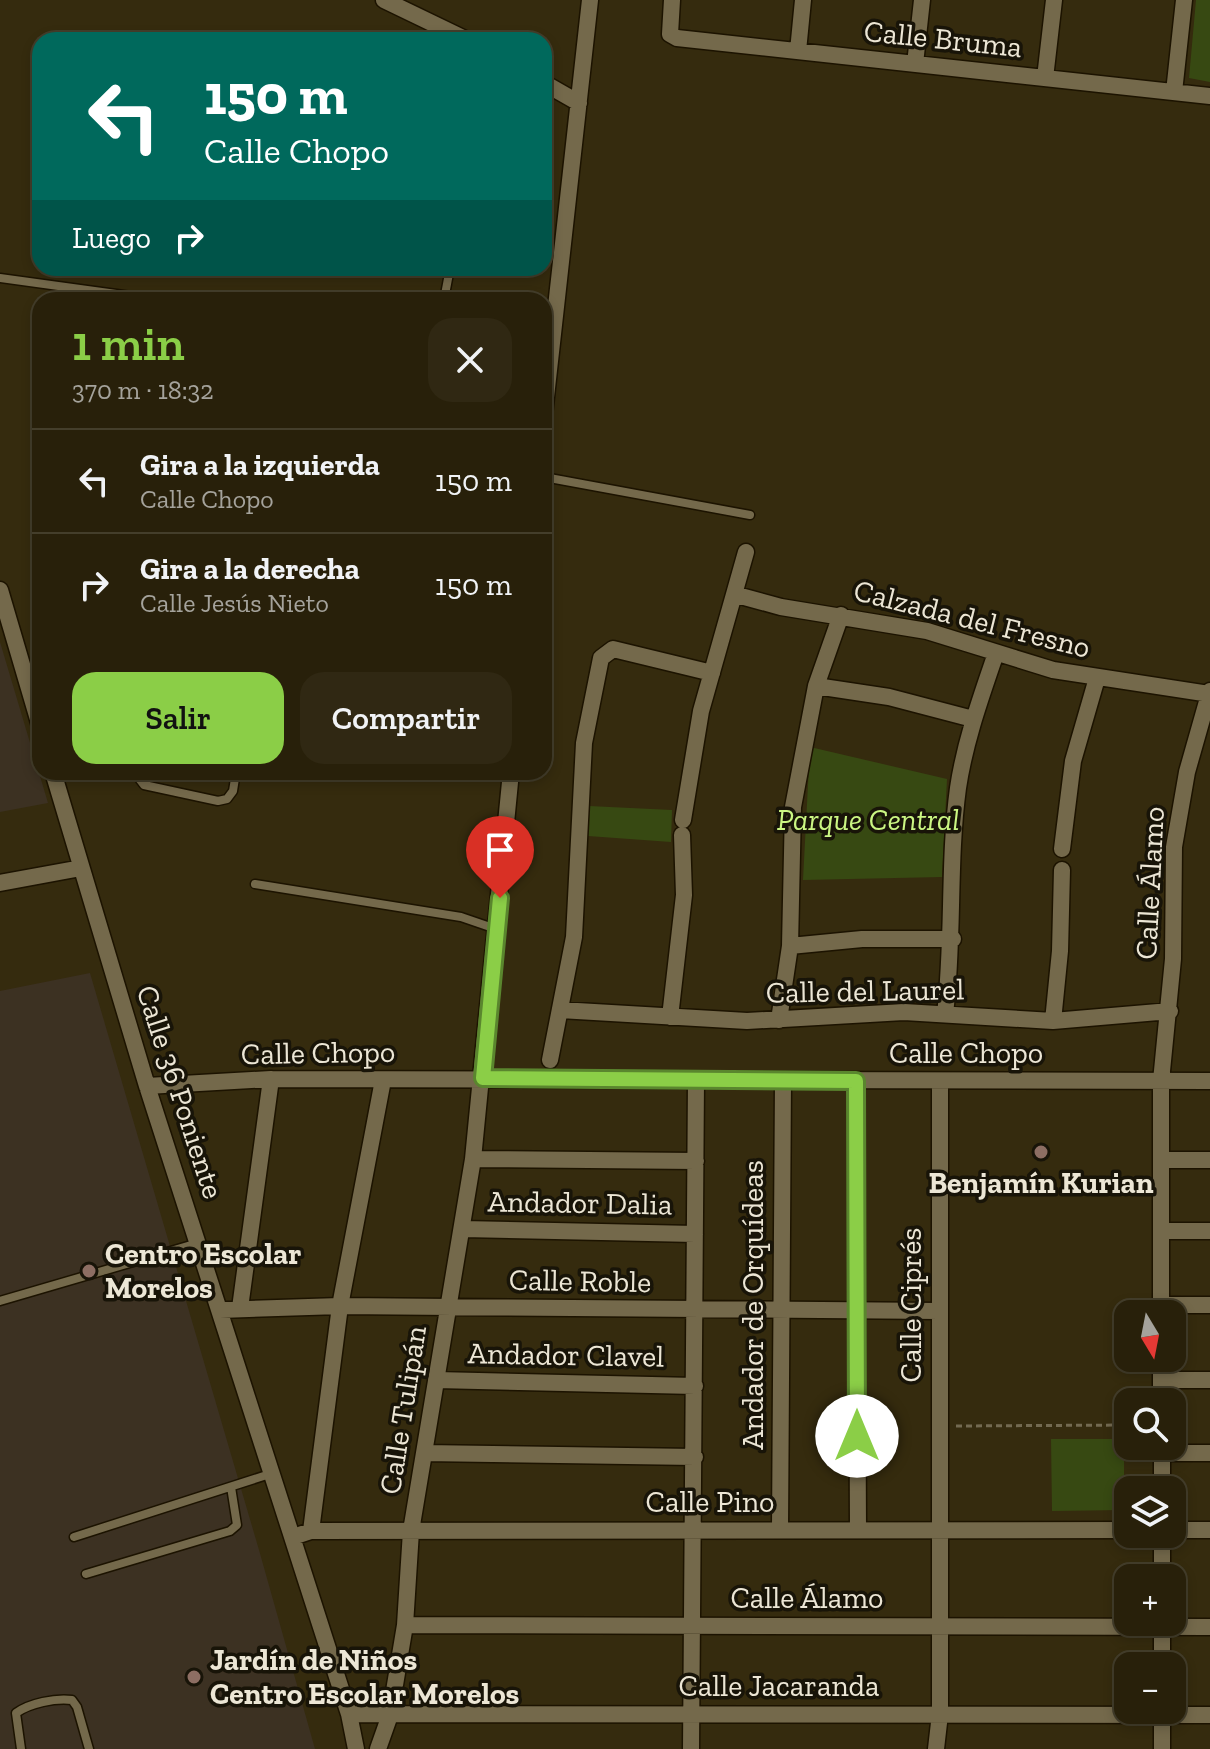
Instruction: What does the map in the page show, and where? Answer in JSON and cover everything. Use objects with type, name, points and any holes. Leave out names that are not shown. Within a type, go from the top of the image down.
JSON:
[{"type":"street","points":[[384,0],[450,32]]},
{"type":"street","points":[[552,344],[590,0]]},
{"type":"street","name":"Calle Bruma","points":[[672,0],[670,34],[1210,96]]},
{"type":"street","points":[[798,51],[803,0]]},
{"type":"street","points":[[915,64],[922,0]]},
{"type":"street","points":[[1045,78],[1054,0]]},
{"type":"street","points":[[1174,92],[1184,0]]},
{"type":"street","points":[[552,88],[579,103]]},
{"type":"street","points":[[670,1017],[684,907],[682,827],[690,759],[712,673],[737,595],[746,552]]},
{"type":"street","points":[[0,590],[32,699]]},
{"type":"street","name":"Calzada del Fresno","points":[[737,595],[781,607],[927,631],[996,653],[1097,678],[1207,691]]},
{"type":"street","points":[[779,1020],[790,946],[793,807],[816,686],[841,615]]},
{"type":"street","points":[[550,1060],[574,937],[584,743],[601,658],[613,649],[712,673]]},
{"type":"street","points":[[945,1014],[953,939],[958,790],[973,719],[996,653]]},
{"type":"street","points":[[1062,849],[1073,761],[1097,678]]},
{"type":"street","points":[[816,686],[889,697],[973,719]]},
{"type":"street","name":"Calle Álamo","points":[[1161,1300],[1161,1081],[1170,1011],[1174,847],[1187,772],[1207,691]]},
{"type":"street","name":"Calle 36 Poniente","points":[[55,780],[147,1086],[349,1714],[356,1749]]},
{"type":"street","name":"Calle Tulipán","points":[[378,1749],[390,1715],[405,1625],[411,1531],[473,1159],[510,780]]},
{"type":"street","points":[[0,883],[81,868]]},
{"type":"street","points":[[1053,1021],[1060,951],[1062,870]]},
{"type":"street","points":[[790,946],[862,939],[953,939]]},
{"type":"street","name":"Calle del Laurel","points":[[560,1010],[779,1020],[859,1013],[945,1014],[1053,1021],[1170,1011]]},
{"type":"street","name":"Calle Chopo","points":[[147,1086],[271,1079],[483,1078],[1210,1081]]},
{"type":"street","points":[[240,1308],[271,1079]]},
{"type":"street","points":[[311,1531],[340,1306],[383,1080]]},
{"type":"street","points":[[691,1749],[696,1081]]},
{"type":"street","name":"Andador de Orquídeas","points":[[780,1530],[783,1081]]},
{"type":"street","points":[[856,1081],[858,1530]]},
{"type":"street","name":"Calle Ciprés","points":[[936,1749],[940,1714],[940,1081]]},
{"type":"street","points":[[473,1159],[696,1161]]},
{"type":"street","points":[[1161,1160],[1210,1160]]},
{"type":"street","name":"Andador Dalia","points":[[463,1229],[695,1234]]},
{"type":"street","points":[[1161,1231],[1210,1231]]},
{"type":"street","points":[[1186,1307],[1210,1305]]},
{"type":"street","name":"Calle Roble","points":[[220,1310],[340,1306],[939,1311]]},
{"type":"street","points":[[1161,1372],[1161,1388]]},
{"type":"street","name":"Andador Clavel","points":[[436,1380],[695,1386]]},
{"type":"street","points":[[1161,1380],[1210,1380]]},
{"type":"street","points":[[1186,1451],[1210,1453]]},
{"type":"street","points":[[424,1453],[695,1457]]},
{"type":"street","name":"Calle Pino","points":[[293,1537],[311,1531],[1114,1530]]},
{"type":"street","points":[[1186,1530],[1210,1530]]},
{"type":"street","name":"Calle Álamo","points":[[405,1625],[1114,1624]]},
{"type":"street","name":"Calle Álamo","points":[[1186,1626],[1210,1627]]},
{"type":"street","name":"Calle Jacaranda","points":[[349,1714],[1114,1712]]},
{"type":"street","name":"Calle Jacaranda","points":[[1186,1714],[1210,1715]]},
{"type":"street","points":[[1162,1724],[1162,1749]]},
{"type":"lane","points":[[0,278],[102,292]]},
{"type":"lane","points":[[552,478],[750,515]]},
{"type":"lane","points":[[140,780],[144,785],[218,801],[227,799],[233,791],[235,780]]},
{"type":"lane","points":[[255,884],[461,917],[497,929]]},
{"type":"lane","points":[[0,1301],[198,1243]]},
{"type":"lane","points":[[74,1537],[273,1473]]},
{"type":"lane","points":[[86,1574],[230,1531],[237,1525],[238,1516],[231,1487]]},
{"type":"lane","points":[[21,1749],[16,1713],[24,1708],[63,1699],[72,1700],[77,1707],[89,1749]]},
{"type":"path","points":[[939,1427],[1114,1425]]},
{"type":"shaded area","points":[[0,642],[32,749],[32,780],[41,780],[48,803],[0,812]]},
{"type":"shaded area","name":"Centro Escolar Morelos","points":[[90,973],[315,1749],[0,1749],[0,991]]},
{"type":"green space","points":[[1196,0],[1210,0],[1210,82],[1189,78]]},
{"type":"green space","name":"Parque Central","points":[[810,747],[947,779],[942,877],[803,880]]},
{"type":"green space","points":[[589,806],[672,810],[671,842],[588,836]]},
{"type":"green space","points":[[1051,1439],[1114,1439],[1114,1460],[1124,1460],[1124,1476],[1114,1476],[1114,1510],[1052,1511]]},
{"type":"place","name":"Benjamín Kurian","points":[[1041,1152]]},
{"type":"place","name":"Centro Escolar Morelos","points":[[89,1271]]},
{"type":"place","name":"Jardín de Niños Centro Escolar Morelos","points":[[194,1677]]},
{"type":"route","points":[[500,898],[483,1078],[856,1081],[857,1436]]}]
